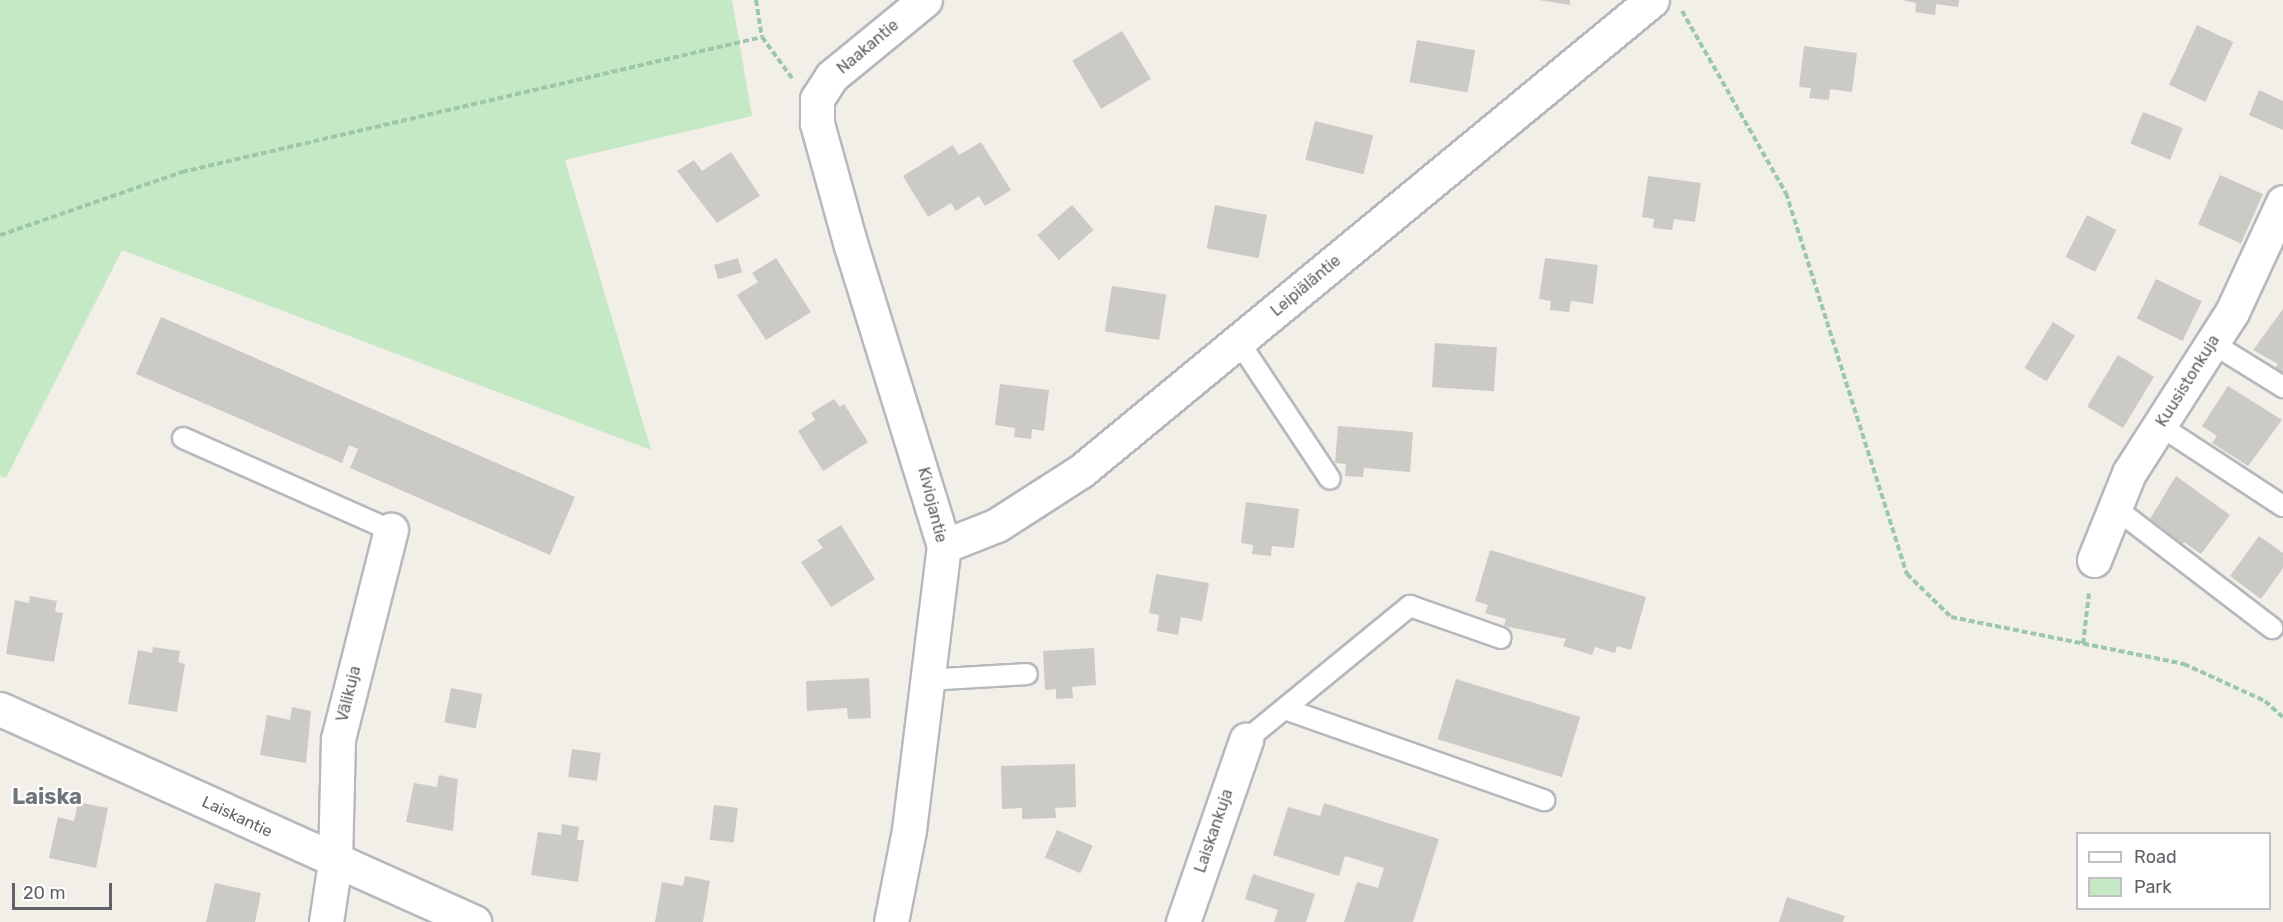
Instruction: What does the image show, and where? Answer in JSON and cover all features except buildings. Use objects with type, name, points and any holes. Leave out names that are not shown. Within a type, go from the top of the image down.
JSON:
[{"type":"street","name":"Naakantie","points":[[817,99],[832,76],[925,0]]},
{"type":"street","name":"Leipiäläntie","points":[[944,546],[997,525],[1081,471],[1652,0]]},
{"type":"street","name":"Kiviojantie","points":[[817,99],[817,123],[851,246],[944,546],[927,680],[891,922]]},
{"type":"street","name":"Kuusistonkuja","points":[[2094,560],[2129,473],[2212,343],[2283,202]]},
{"type":"street","name":"Välikuja","points":[[326,922],[335,862],[338,739],[391,530]]},
{"type":"street","name":"Laiskantie","points":[[0,709],[335,862],[474,922]]},
{"type":"street","name":"Laiskankuja","points":[[1183,922],[1246,740]]},
{"type":"lane","points":[[1239,342],[1329,479]]},
{"type":"lane","points":[[2212,343],[2283,387]]},
{"type":"lane","points":[[2159,425],[2283,506]]},
{"type":"lane","points":[[183,438],[391,530]]},
{"type":"lane","points":[[2115,508],[2272,628]]},
{"type":"lane","points":[[1246,740],[1410,606],[1502,638]]},
{"type":"lane","points":[[927,680],[1026,674]]},
{"type":"lane","points":[[1285,709],[1544,800]]},
{"type":"path","points":[[756,0],[762,37],[785,72],[817,99]]},
{"type":"path","points":[[1676,0],[1786,193],[1908,574],[1951,617],[2184,664],[2265,701],[2283,717]]},
{"type":"path","points":[[0,236],[182,172],[762,37]]},
{"type":"path","points":[[2083,644],[2094,560]]},
{"type":"green space","points":[[0,0],[732,0],[752,116],[565,160],[651,450],[122,250],[6,478],[0,476]]},
{"type":"district","name":"Laiska","points":[[47,797]]}]
